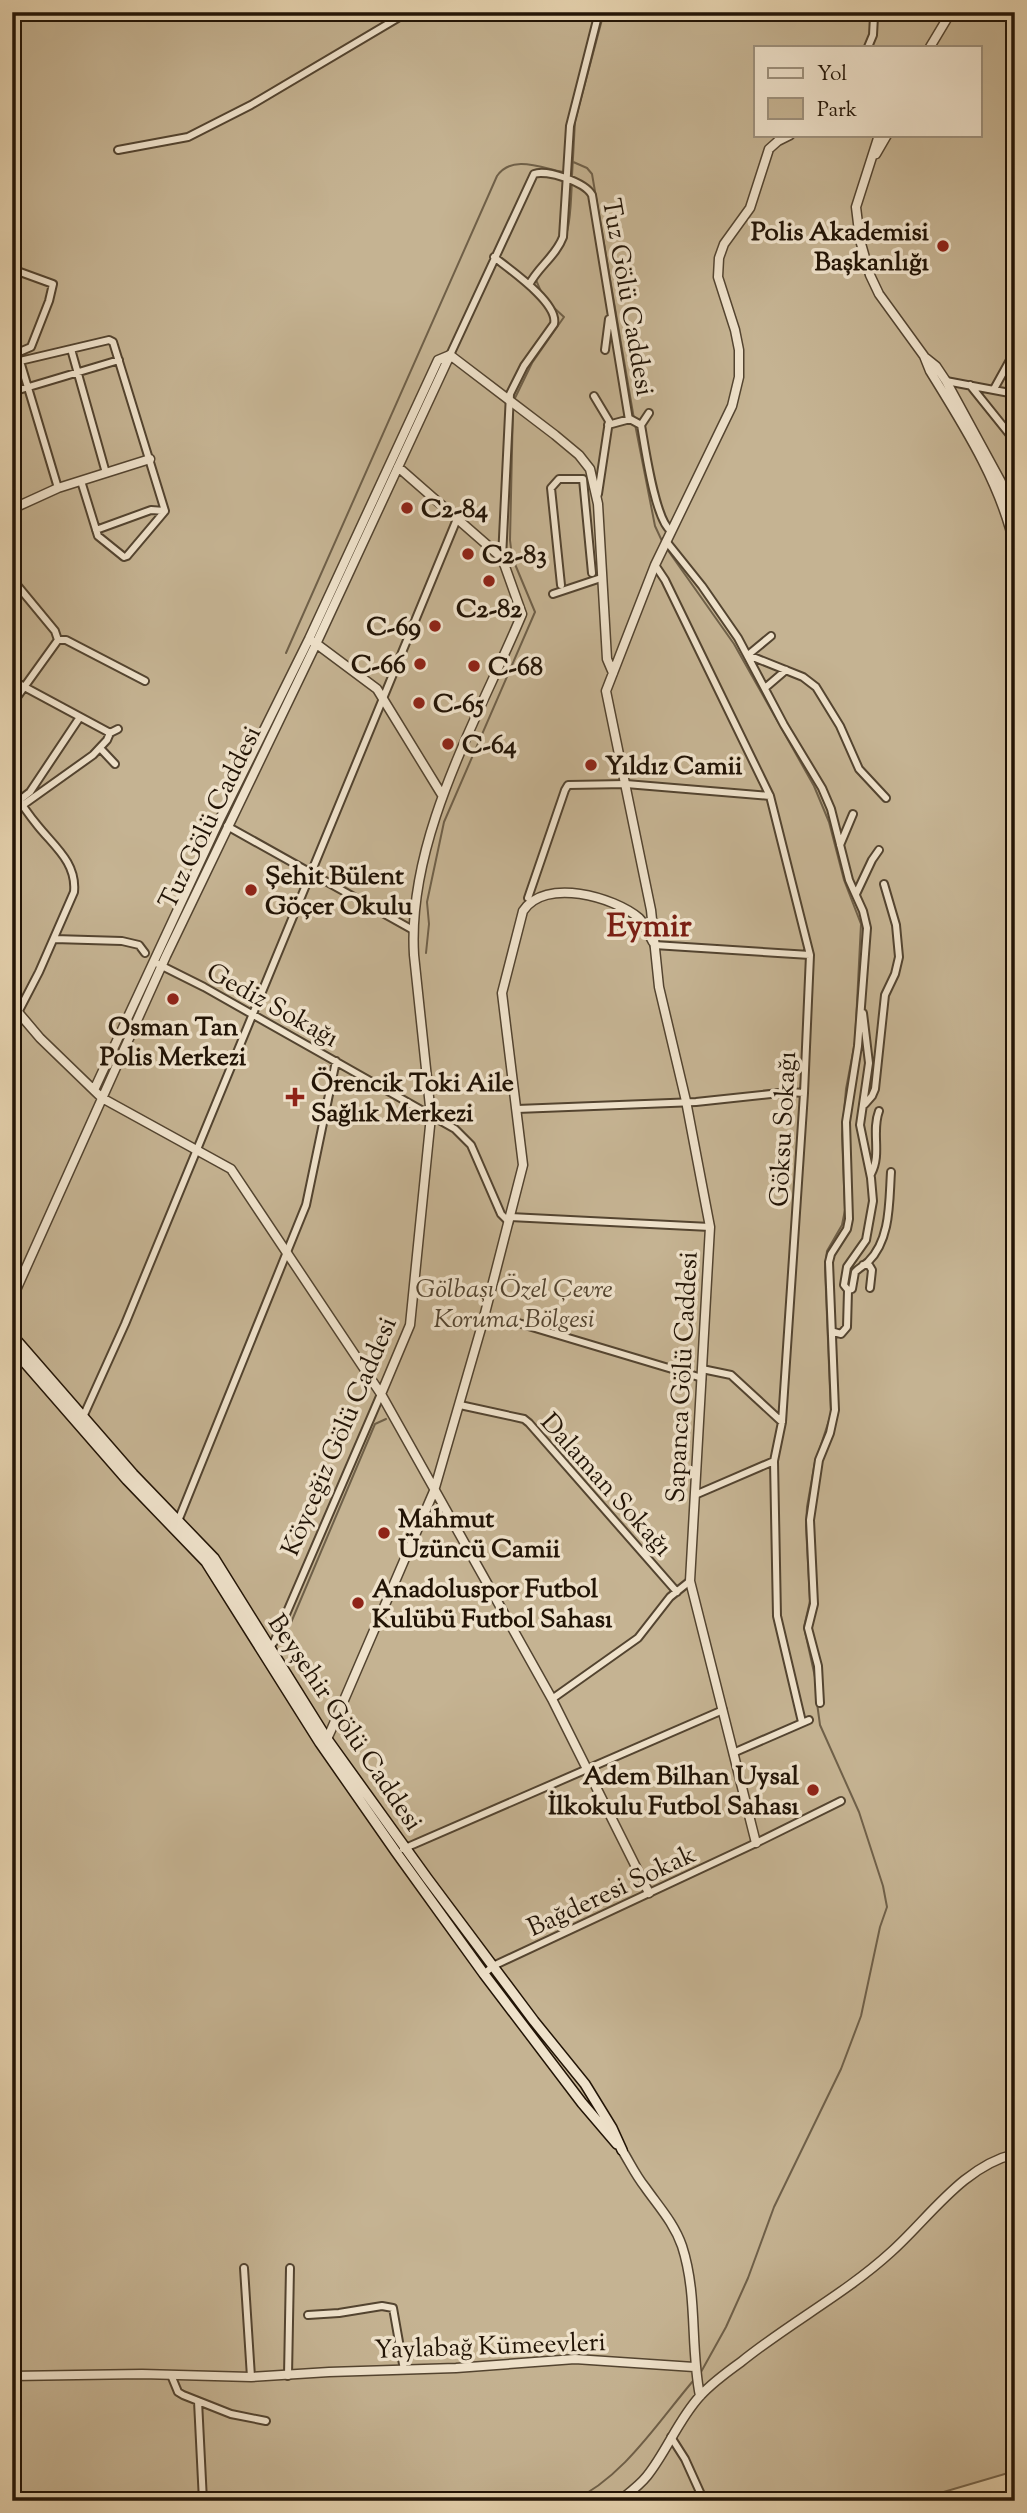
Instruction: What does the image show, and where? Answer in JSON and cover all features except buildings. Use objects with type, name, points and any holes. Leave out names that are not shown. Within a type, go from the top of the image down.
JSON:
[{"type":"main road","name":"Beyşehir Gölü Caddesi","points":[[12,1335],[132,1474],[214,1558],[266,1650],[324,1741],[401,1850],[585,2084],[622,2150]]},
{"type":"main road","points":[[12,1348],[127,1480],[206,1562],[266,1650]]},
{"type":"main road","points":[[401,1850],[484,1974],[582,2103],[622,2150]]},
{"type":"street","points":[[118,150],[188,137],[251,105],[408,12]]},
{"type":"street","points":[[529,285],[561,242],[569,177],[571,118],[599,12]]},
{"type":"street","points":[[931,46],[951,12]]},
{"type":"street","points":[[868,46],[873,35],[874,16]]},
{"type":"street","points":[[613,673],[655,565],[724,426],[739,377],[737,341],[718,277],[720,252],[750,208],[769,149],[788,136]]},
{"type":"street","points":[[879,136],[856,206],[865,259],[879,294],[924,356],[936,366],[946,381],[1001,482],[1015,516]]},
{"type":"street","points":[[873,159],[886,136]]},
{"type":"street","name":"Tuz Gölü Caddesi","points":[[12,1299],[103,1098],[219,821],[313,641],[398,467],[534,174],[541,172],[569,177],[586,186],[592,195],[610,310],[635,421],[656,500],[665,526],[671,531]]},
{"type":"street","points":[[494,257],[529,285],[553,311],[555,320],[524,366],[512,401],[502,558]]},
{"type":"street","points":[[12,272],[20,272],[53,284],[32,347],[14,350],[20,361],[58,488]]},
{"type":"street","points":[[605,350],[610,310]]},
{"type":"street","points":[[20,361],[111,340],[150,458],[164,511]]},
{"type":"street","points":[[71,349],[106,473]]},
{"type":"street","points":[[993,389],[1015,351]]},
{"type":"street","name":"Tuz Gölü Caddesi","points":[[94,1090],[227,826],[438,360],[450,355]]},
{"type":"street","name":"Sapanca Gölü Caddesi","points":[[450,355],[512,401],[586,462],[594,478],[607,659],[613,673],[606,691],[651,910],[659,988],[710,1227],[690,1581],[756,1843]]},
{"type":"street","points":[[924,356],[930,372],[994,486],[1015,549]]},
{"type":"street","points":[[12,393],[119,360]]},
{"type":"street","points":[[946,381],[1015,394]]},
{"type":"street","points":[[970,385],[1015,442]]},
{"type":"street","points":[[594,396],[608,416],[597,498]]},
{"type":"street","points":[[608,425],[635,421],[649,413]]},
{"type":"street","points":[[13,504],[150,458]]},
{"type":"street","name":"Köyceğiz Gölü Caddesi","points":[[266,1650],[274,1642],[410,1325],[431,1116],[413,930],[427,845],[442,795],[522,614],[502,558],[398,467]]},
{"type":"street","points":[[561,585],[551,488],[557,480],[583,478],[592,573]]},
{"type":"street","points":[[81,481],[96,530],[103,542],[117,553],[127,556],[164,511]]},
{"type":"street","points":[[96,530],[151,510],[164,511]]},
{"type":"street","points":[[83,1417],[99,1386],[457,519]]},
{"type":"street","points":[[588,528],[599,527]]},
{"type":"street","points":[[666,541],[702,586],[748,655],[827,800],[849,880],[863,911],[867,937],[858,1046],[846,1122],[849,1219],[847,1229],[829,1262],[830,1312],[834,1332],[835,1419],[819,1460],[809,1532],[814,1604],[808,1628],[820,1678],[820,1703]]},
{"type":"street","name":"Göksu Sokağı","points":[[655,565],[665,580],[769,796],[810,955],[804,1093],[782,1422],[774,1461],[777,1616],[806,1721],[733,1753]]},
{"type":"street","points":[[553,594],[601,578]]},
{"type":"street","points":[[12,579],[55,631],[58,640]]},
{"type":"street","points":[[748,655],[771,636]]},
{"type":"street","points":[[58,640],[66,640],[145,681]]},
{"type":"street","points":[[12,704],[58,640]]},
{"type":"street","points":[[313,641],[372,683],[384,698],[442,795]]},
{"type":"street","points":[[748,655],[803,677],[816,687],[840,726],[859,769],[886,799]]},
{"type":"street","points":[[765,688],[786,670]]},
{"type":"street","points":[[12,675],[24,687],[110,733]]},
{"type":"street","points":[[21,803],[80,717]]},
{"type":"street","points":[[12,806],[21,803],[100,748],[110,733],[118,729]]},
{"type":"street","points":[[100,748],[114,764]]},
{"type":"street","points":[[528,898],[566,787],[575,784],[626,784],[769,796]]},
{"type":"street","points":[[12,789],[42,832],[58,847],[73,874],[74,892],[54,939],[15,1009],[12,1024]]},
{"type":"street","points":[[839,846],[853,814]]},
{"type":"street","points":[[227,826],[413,930]]},
{"type":"street","points":[[856,895],[879,850]]},
{"type":"street","points":[[863,1105],[875,1089],[885,995],[895,974],[899,957],[896,925],[884,884]]},
{"type":"street","points":[[324,1741],[435,1491],[524,1163],[502,993],[524,909],[559,891],[609,900],[640,920],[654,945],[810,955]]},
{"type":"street","points":[[640,920],[649,916],[651,910]]},
{"type":"street","points":[[54,939],[122,941],[139,945],[145,953]]},
{"type":"street","name":"Gediz Sokağı","points":[[158,964],[253,1014],[455,1129],[471,1145],[508,1219]]},
{"type":"street","points":[[834,1332],[841,1334],[847,1327],[848,1290],[844,1285],[847,1267],[866,1240],[873,1200],[871,1175],[860,1125],[869,1063],[860,1001]]},
{"type":"street","points":[[15,1009],[40,1038],[103,1098],[231,1169],[381,1394],[552,1699],[649,1893]]},
{"type":"street","points":[[178,1521],[307,1202],[336,1061]]},
{"type":"street","points":[[517,1109],[696,1102],[789,1092],[804,1093]]},
{"type":"street","points":[[871,1175],[877,1153],[875,1131],[879,1111]]},
{"type":"street","points":[[848,1290],[852,1289],[855,1272],[874,1254],[884,1229],[890,1208],[891,1172]]},
{"type":"street","points":[[508,1219],[710,1227]]},
{"type":"street","points":[[863,1265],[869,1265],[872,1270],[870,1288]]},
{"type":"street","points":[[482,1325],[515,1322],[702,1374],[731,1375],[782,1422]]},
{"type":"street","name":"Dalaman Sokağı","points":[[460,1405],[527,1420],[677,1591]]},
{"type":"street","points":[[695,1495],[774,1461]]},
{"type":"street","points":[[552,1699],[638,1638],[670,1597],[690,1581]]},
{"type":"street","points":[[401,1850],[723,1710]]},
{"type":"street","name":"Bağderesi Sokak","points":[[484,1974],[493,1966],[841,1801]]},
{"type":"street","points":[[622,2150],[643,2186],[670,2219],[683,2248],[692,2302],[694,2367],[700,2396]]},
{"type":"street","points":[[620,2501],[648,2475],[700,2396],[761,2346],[839,2293],[888,2254],[918,2223],[979,2169],[993,2160],[1015,2154]]},
{"type":"street","points":[[244,2268],[251,2377]]},
{"type":"street","points":[[288,2375],[290,2268]]},
{"type":"street","points":[[308,2315],[382,2306],[393,2308],[404,2370]]},
{"type":"street","name":"Yaylabağ Kümeevleri","points":[[12,2376],[251,2377],[456,2368],[575,2359],[694,2367]]},
{"type":"street","points":[[171,2375],[180,2394],[239,2417],[266,2421]]},
{"type":"street","points":[[198,2401],[203,2501]]},
{"type":"street","points":[[671,2437],[685,2459],[704,2501]]},
{"type":"green space","name":"Gölbaşı Özel Çevre Koruma Bölgesi","points":[[12,12],[1015,12],[1015,2471],[913,2501],[12,2501]]},
{"type":"waterway","points":[[572,176],[575,121],[604,12]]},
{"type":"waterway","points":[[571,161],[587,168],[592,174],[634,419]]},
{"type":"waterway","points":[[286,653],[497,176],[503,169],[519,164],[563,172]]},
{"type":"waterway","points":[[553,259],[567,233],[572,182]]},
{"type":"waterway","points":[[536,280],[542,294]]},
{"type":"waterway","points":[[514,400],[532,363],[564,317],[552,306]]},
{"type":"waterway","points":[[426,953],[429,924],[427,902],[444,822],[535,612],[512,557],[510,540],[513,406]]},
{"type":"waterway","points":[[635,424],[655,526],[662,541]]},
{"type":"waterway","points":[[667,549],[734,644],[814,786],[829,822],[844,880],[861,924],[855,1042],[846,1089],[842,1135],[845,1210],[842,1225],[827,1251],[825,1267],[831,1414],[818,1454]]},
{"type":"waterway","points":[[290,1625],[375,1424],[386,1419]]},
{"type":"waterway","points":[[815,1462],[807,1507],[810,1601],[804,1627],[815,1677]]},
{"type":"waterway","points":[[701,2372],[726,2327],[748,2278],[774,2207],[841,2069],[861,2016],[880,1927],[887,1907],[883,1886],[859,1812],[820,1725],[817,1703]]},
{"type":"waterway","points":[[572,2501],[608,2478],[623,2464],[693,2381]]},
{"type":"place","name":"Polis Akademisi Başkanlığı","points":[[943,246]]},
{"type":"place","name":"C2-84","points":[[407,508]]},
{"type":"place","name":"C2-83","points":[[468,554]]},
{"type":"place","name":"C2-82","points":[[489,581]]},
{"type":"place","name":"C-69","points":[[435,626]]},
{"type":"place","name":"C-66","points":[[420,664]]},
{"type":"place","name":"C-68","points":[[474,666]]},
{"type":"place","name":"C-65","points":[[419,703]]},
{"type":"place","name":"C-64","points":[[448,744]]},
{"type":"place","name":"Yıldız Camii","points":[[591,765]]},
{"type":"place","name":"Şehit Bülent Göçer Okulu","points":[[251,890]]},
{"type":"place","name":"Osman Tan Polis Merkezi","points":[[173,999]]},
{"type":"place","name":"Örencik Toki Aile Sağlık Merkezi","points":[[295,1097]]},
{"type":"place","name":"Mahmut Üzüncü Camii","points":[[384,1533]]},
{"type":"place","name":"Anadoluspor Futbol Kulübü Futbol Sahası","points":[[358,1603]]},
{"type":"place","name":"Adem Bilhan Uysal İlkokulu Futbol Sahası","points":[[813,1790]]},
{"type":"district","name":"Eymir","points":[[649,924]]}]
